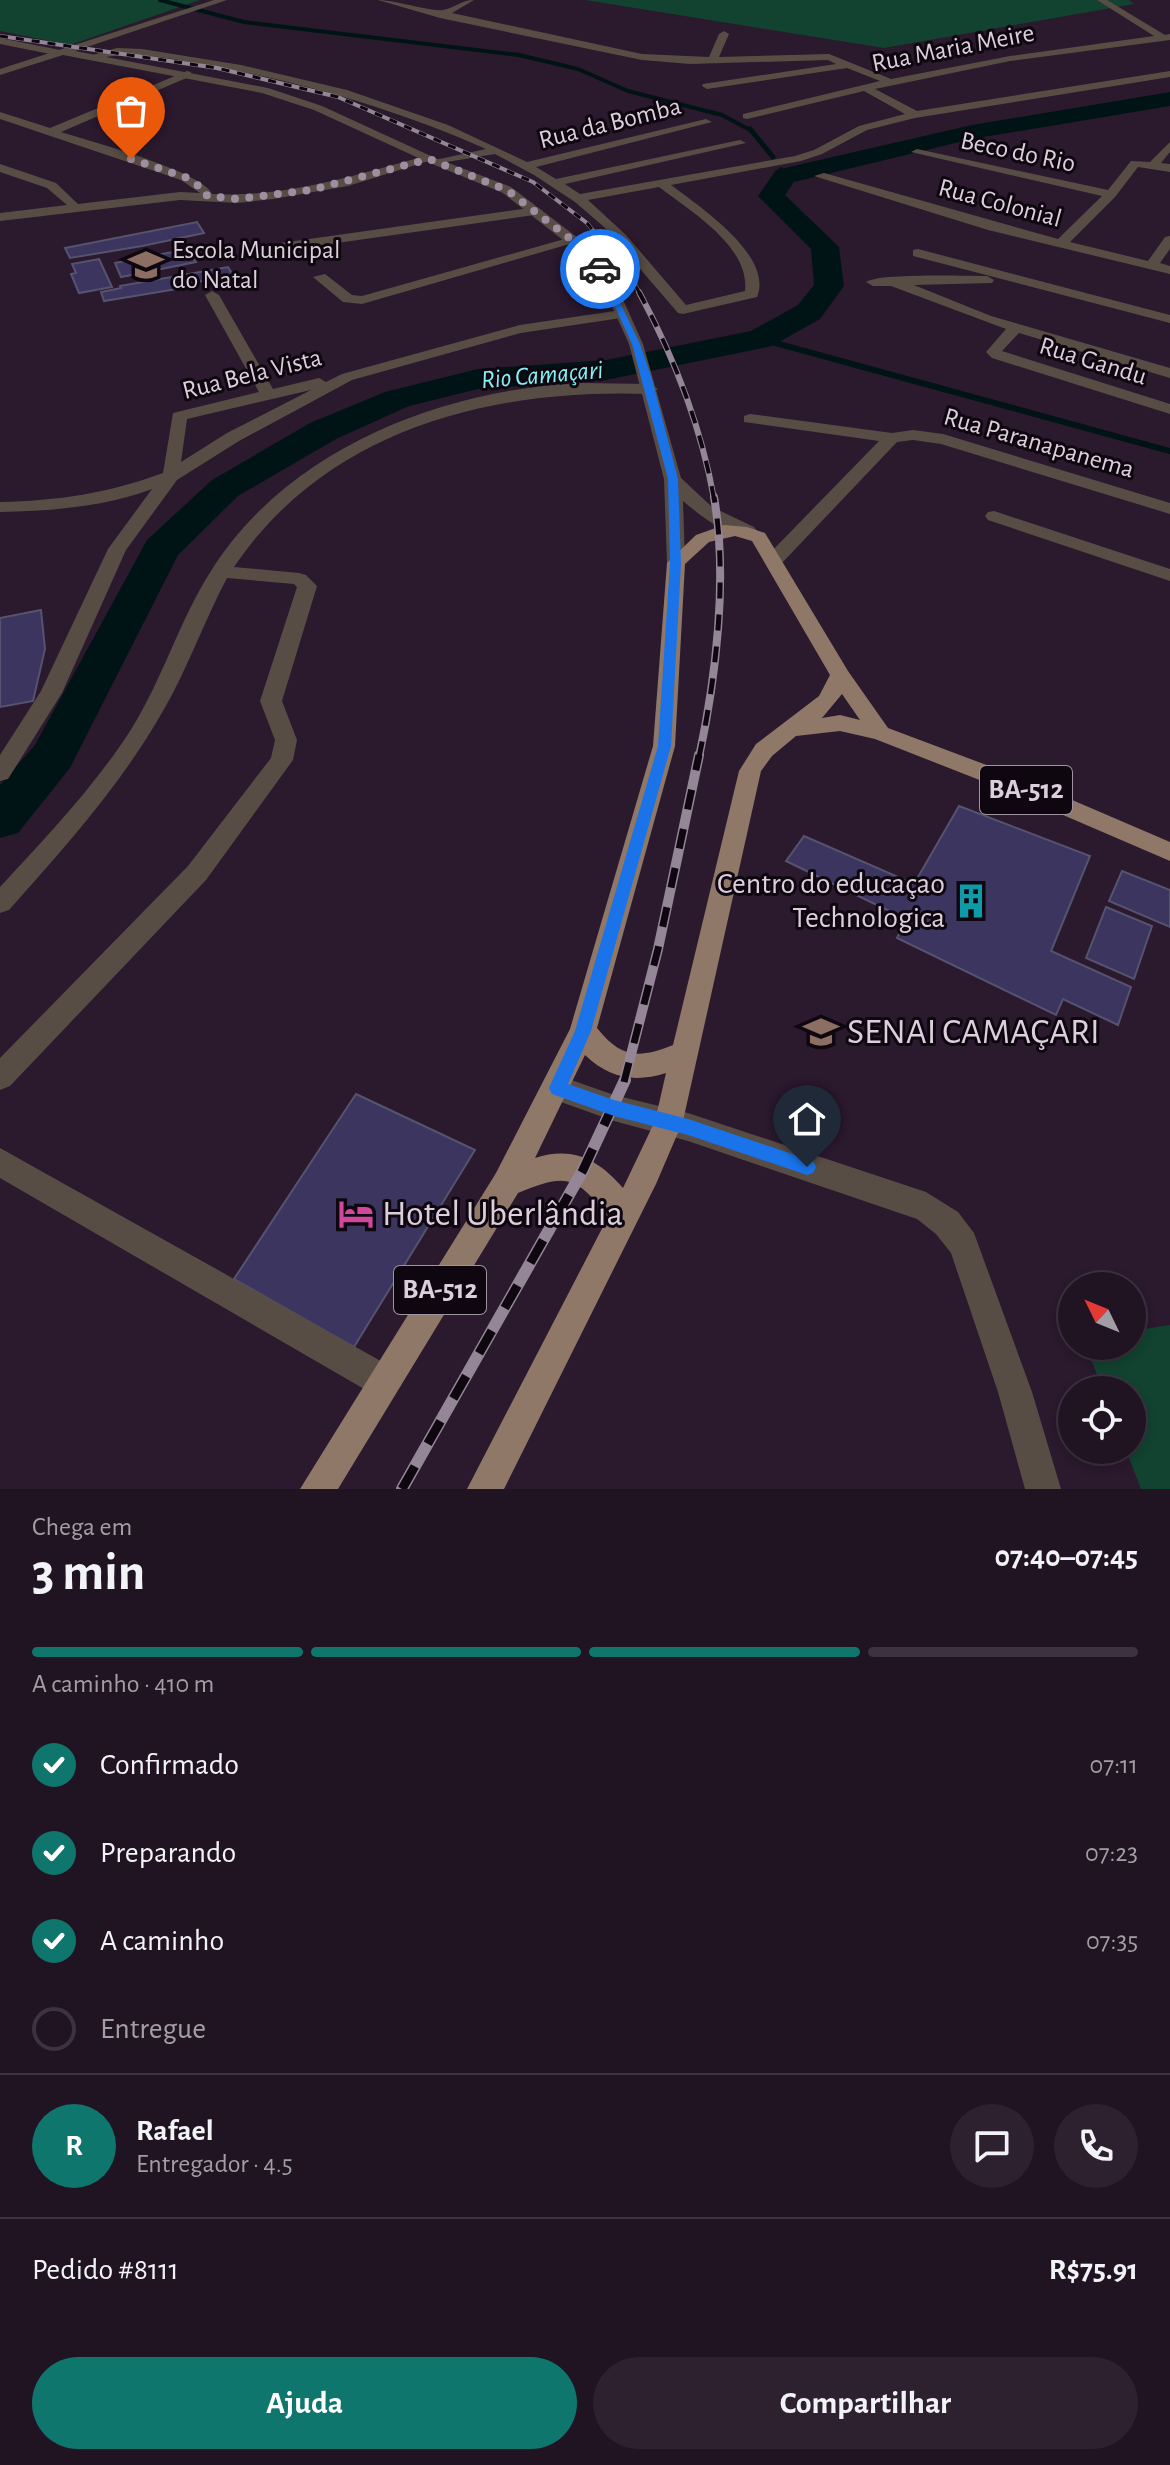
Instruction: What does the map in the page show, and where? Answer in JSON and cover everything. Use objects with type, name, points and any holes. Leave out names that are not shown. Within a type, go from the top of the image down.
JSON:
[{"type":"main road","points":[[676,563],[689,545],[719,531],[762,544],[840,675],[880,733]]},
{"type":"main road","name":"BA-512","points":[[318,1489],[507,1183],[583,1031],[664,746],[676,563]]},
{"type":"main road","points":[[485,1489],[669,1121],[750,771],[763,751],[823,708],[834,694],[840,675]]},
{"type":"main road","points":[[794,730],[840,723],[880,733]]},
{"type":"main road","name":"BA-512","points":[[880,733],[1013,784],[1170,852]]},
{"type":"main road","points":[[583,1031],[598,1052],[629,1068],[652,1068],[683,1054]]},
{"type":"main road","points":[[507,1183],[552,1164],[569,1165],[583,1170],[606,1189],[625,1214]]},
{"type":"street","points":[[382,0],[642,57],[712,61],[820,55],[852,64],[890,82]]},
{"type":"street","points":[[440,15],[470,0]]},
{"type":"street","points":[[1101,0],[1168,38]]},
{"type":"street","points":[[0,72],[221,1]]},
{"type":"street","points":[[712,61],[724,34]]},
{"type":"street","name":"Rua Maria Meire","points":[[747,116],[865,87],[1030,56],[1168,38]]},
{"type":"street","points":[[0,41],[187,74],[291,98],[352,121],[507,190],[537,211],[599,267],[636,344],[673,479],[676,563]]},
{"type":"street","points":[[91,57],[125,49],[309,82],[422,119],[495,151],[578,198],[622,235],[683,310],[749,296],[754,291],[755,280],[748,264],[726,236],[661,183]]},
{"type":"street","points":[[707,86],[852,64]]},
{"type":"street","points":[[51,132],[187,74]]},
{"type":"street","points":[[578,198],[797,159],[818,152],[863,128],[915,115],[1170,74]]},
{"type":"street","points":[[865,87],[915,115]]},
{"type":"street","points":[[0,115],[185,177],[205,190],[207,196]]},
{"type":"street","name":"Rua da Bomba","points":[[524,166],[706,122]]},
{"type":"street","points":[[554,183],[740,143]]},
{"type":"street","points":[[1146,164],[1170,145]]},
{"type":"street","points":[[0,217],[180,196],[237,199],[311,190],[434,160],[495,151]]},
{"type":"street","name":"Beco do Rio","points":[[917,152],[1111,194]]},
{"type":"street","points":[[1061,243],[1111,194],[1135,163],[1170,168]]},
{"type":"street","points":[[0,168],[55,186],[67,195],[75,208]]},
{"type":"street","name":"Rua Colonial","points":[[820,176],[932,210],[1170,270]]},
{"type":"street","points":[[253,251],[537,211]]},
{"type":"street","points":[[1151,266],[1170,240]]},
{"type":"street","points":[[320,277],[348,299],[362,300],[573,241]]},
{"type":"street","points":[[918,253],[1170,319]]},
{"type":"street","points":[[873,282],[1015,279]]},
{"type":"street","points":[[891,281],[1016,328],[1156,366],[1170,373]]},
{"type":"street","points":[[212,295],[267,393]]},
{"type":"street","points":[[0,507],[83,502],[126,493],[171,476],[233,437],[347,377],[520,329],[621,314]]},
{"type":"street","name":"Rua Gandu","points":[[1016,328],[994,350],[1002,358],[1168,404]]},
{"type":"street","name":"Rua Bela Vista","points":[[171,476],[179,416],[267,393],[347,377]]},
{"type":"street","points":[[0,903],[52,846],[122,760],[154,709],[220,571],[265,512],[310,477],[369,441],[418,420],[468,406],[560,389],[649,384]]},
{"type":"street","name":"Rua Paranapanema","points":[[750,419],[892,438],[913,435],[943,439],[1170,509]]},
{"type":"street","points":[[673,479],[692,503],[704,512],[762,544],[796,537],[892,438]]},
{"type":"street","points":[[0,773],[51,693],[117,549],[171,476]]},
{"type":"street","points":[[994,516],[1170,575]]},
{"type":"street","points":[[0,1077],[197,873],[282,760],[286,740],[271,701],[307,586],[299,579],[220,571]]},
{"type":"street","points":[[557,1088],[614,1108],[669,1121],[926,1207],[947,1223],[963,1244],[1015,1392],[1043,1489]]},
{"type":"street","points":[[0,1162],[383,1381]]},
{"type":"green space","points":[[0,0],[200,0],[70,45],[0,31]]},
{"type":"green space","points":[[585,0],[1129,0],[1134,4],[884,48]]},
{"type":"green space","points":[[1170,1325],[1170,1489],[1141,1489],[1131,1464],[1146,1464],[1146,1376],[1098,1376],[1091,1360],[1146,1360],[1146,1329]]},
{"type":"building","points":[[197,222],[204,233],[70,258],[65,248]]},
{"type":"building","points":[[188,249],[196,262],[121,277],[115,263]]},
{"type":"building","points":[[99,259],[112,287],[79,293],[71,274],[76,273],[72,264]]},
{"type":"building","points":[[228,267],[233,275],[182,285],[183,288],[104,301],[101,292],[120,286]]},
{"type":"building","points":[[41,610],[45,649],[33,701],[0,707],[0,618]]},
{"type":"building","name":"Centro do educaçao Technologica","points":[[959,806],[1090,856],[1051,951],[1131,987],[1118,1025],[1063,999],[1056,1015],[897,938],[906,919],[786,861],[804,836],[914,884]]},
{"type":"building","points":[[1122,871],[1170,890],[1170,927],[1109,901]]},
{"type":"building","points":[[1106,907],[1152,926],[1134,979],[1086,958]]},
{"type":"building","name":"Hotel Uberlândia","points":[[356,1094],[475,1150],[354,1347],[234,1279]]},
{"type":"waterway","points":[[160,0],[244,22],[519,55],[578,69],[628,91],[722,115],[751,131]]},
{"type":"waterway","name":"Rio Camaçari","points":[[0,819],[53,756],[161,549],[225,488],[323,431],[397,399],[478,379],[606,370],[761,339],[809,312],[829,286],[825,247],[771,196],[785,176],[972,132],[1170,99]]},
{"type":"waterway","points":[[751,131],[773,157]]},
{"type":"waterway","name":"Rio Camaçari","points":[[781,170],[785,176]]},
{"type":"waterway","points":[[761,339],[1170,451]]},
{"type":"railway","points":[[0,36],[217,68],[338,97],[533,182],[587,223],[632,279],[640,294]]},
{"type":"railway","points":[[640,294],[685,392],[702,445],[714,499]]},
{"type":"railway","points":[[699,757],[715,661],[720,594],[714,497]]},
{"type":"railway","points":[[624,1082],[658,949],[699,755]]},
{"type":"railway","points":[[402,1489],[583,1170],[625,1080]]},
{"type":"way so far","points":[[131,159],[185,177],[205,190],[207,196],[237,199],[311,190],[429,159],[507,190],[573,241],[600,269]]},
{"type":"place","name":"Escola Municipal do Natal","points":[[146,265]]},
{"type":"place","name":"Centro do educaçao Technologica","points":[[971,901]]},
{"type":"place","name":"SENAI CAMAÇARI","points":[[821,1032]]},
{"type":"place","name":"Hotel Uberlândia","points":[[356,1214]]},
{"type":"route","points":[[600,269],[636,344],[673,479],[676,563],[664,746],[583,1031],[557,1088],[807,1167]]}]
